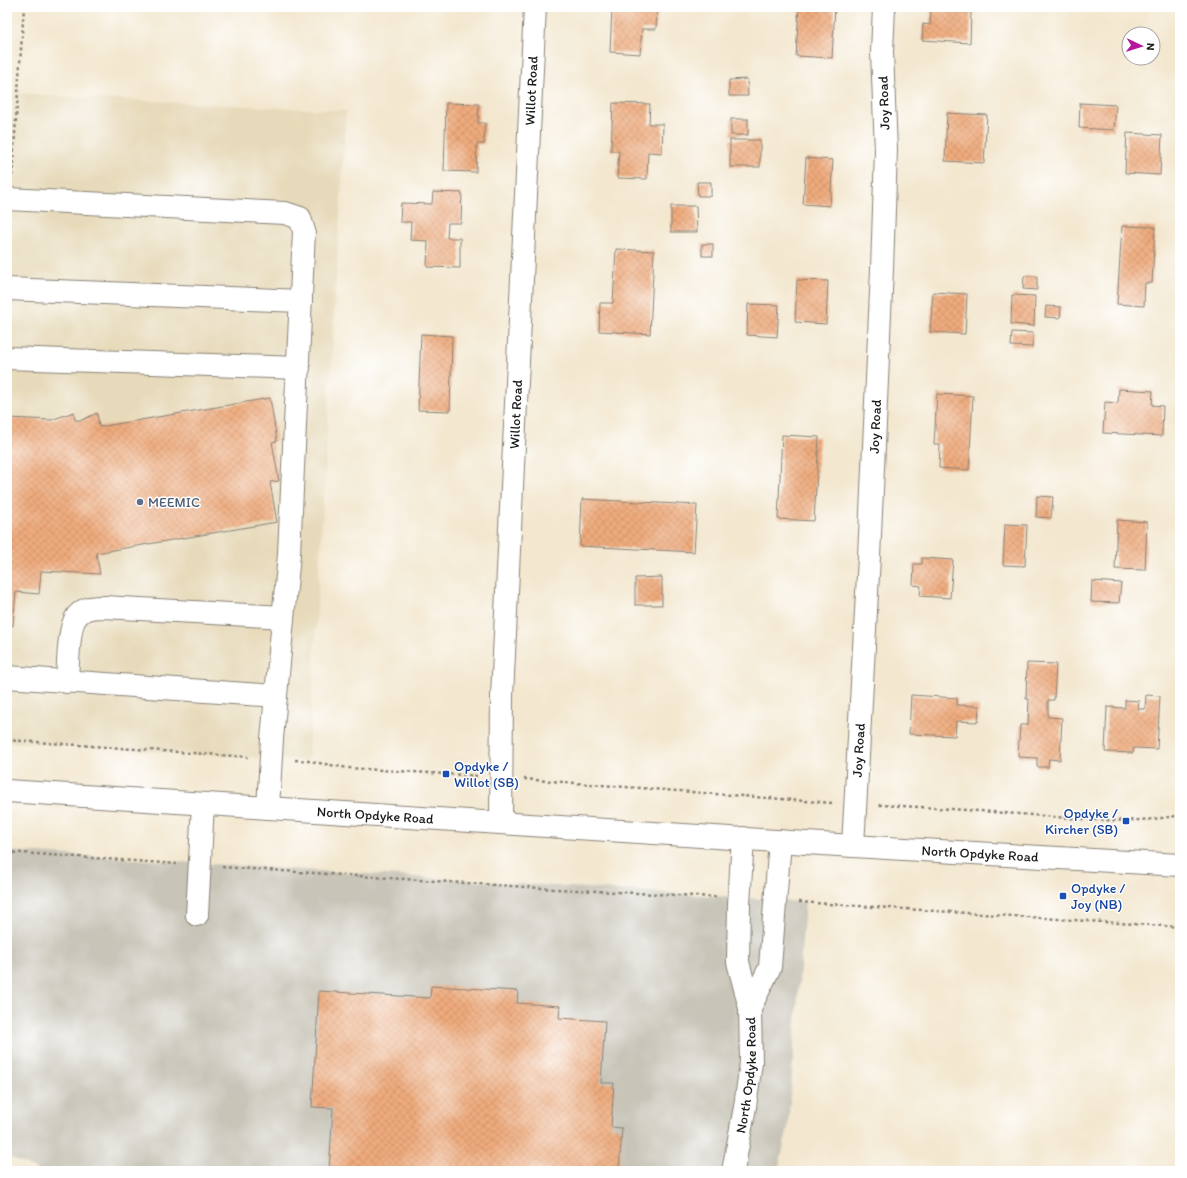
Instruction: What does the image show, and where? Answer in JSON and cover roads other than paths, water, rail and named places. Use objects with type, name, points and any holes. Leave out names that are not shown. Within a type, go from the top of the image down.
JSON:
[{"type":"street","name":"Willot Road","points":[[501,822],[503,688],[535,7]]},
{"type":"street","name":"Joy Road","points":[[853,846],[870,549],[882,269],[886,150],[882,52],[884,7]]},
{"type":"street","points":[[9,199],[285,213],[300,218],[304,231],[299,368],[289,554],[276,696],[268,808]]},
{"type":"street","points":[[7,289],[301,300]]},
{"type":"street","points":[[7,358],[299,368]]},
{"type":"street","points":[[67,682],[71,632],[77,615],[89,608],[104,606],[283,617]]},
{"type":"street","points":[[7,677],[276,696]]},
{"type":"street","name":"North Opdyke Road","points":[[7,792],[501,822],[853,846],[1180,865]]},
{"type":"street","points":[[197,915],[203,804]]},
{"type":"street","name":"North Opdyke Road","points":[[733,1171],[751,1062],[750,1008],[738,962],[739,898],[743,838]]},
{"type":"street","name":"North Opdyke Road","points":[[750,1008],[770,968],[780,841]]},
{"type":"place","name":"MEEMIC","points":[[140,502]]},
{"type":"place","name":"Opdyke / Willot (SB)","points":[[446,774]]},
{"type":"place","name":"Opdyke / Kircher (SB)","points":[[1126,821]]},
{"type":"place","name":"Opdyke / Joy (NB)","points":[[1063,896]]}]
